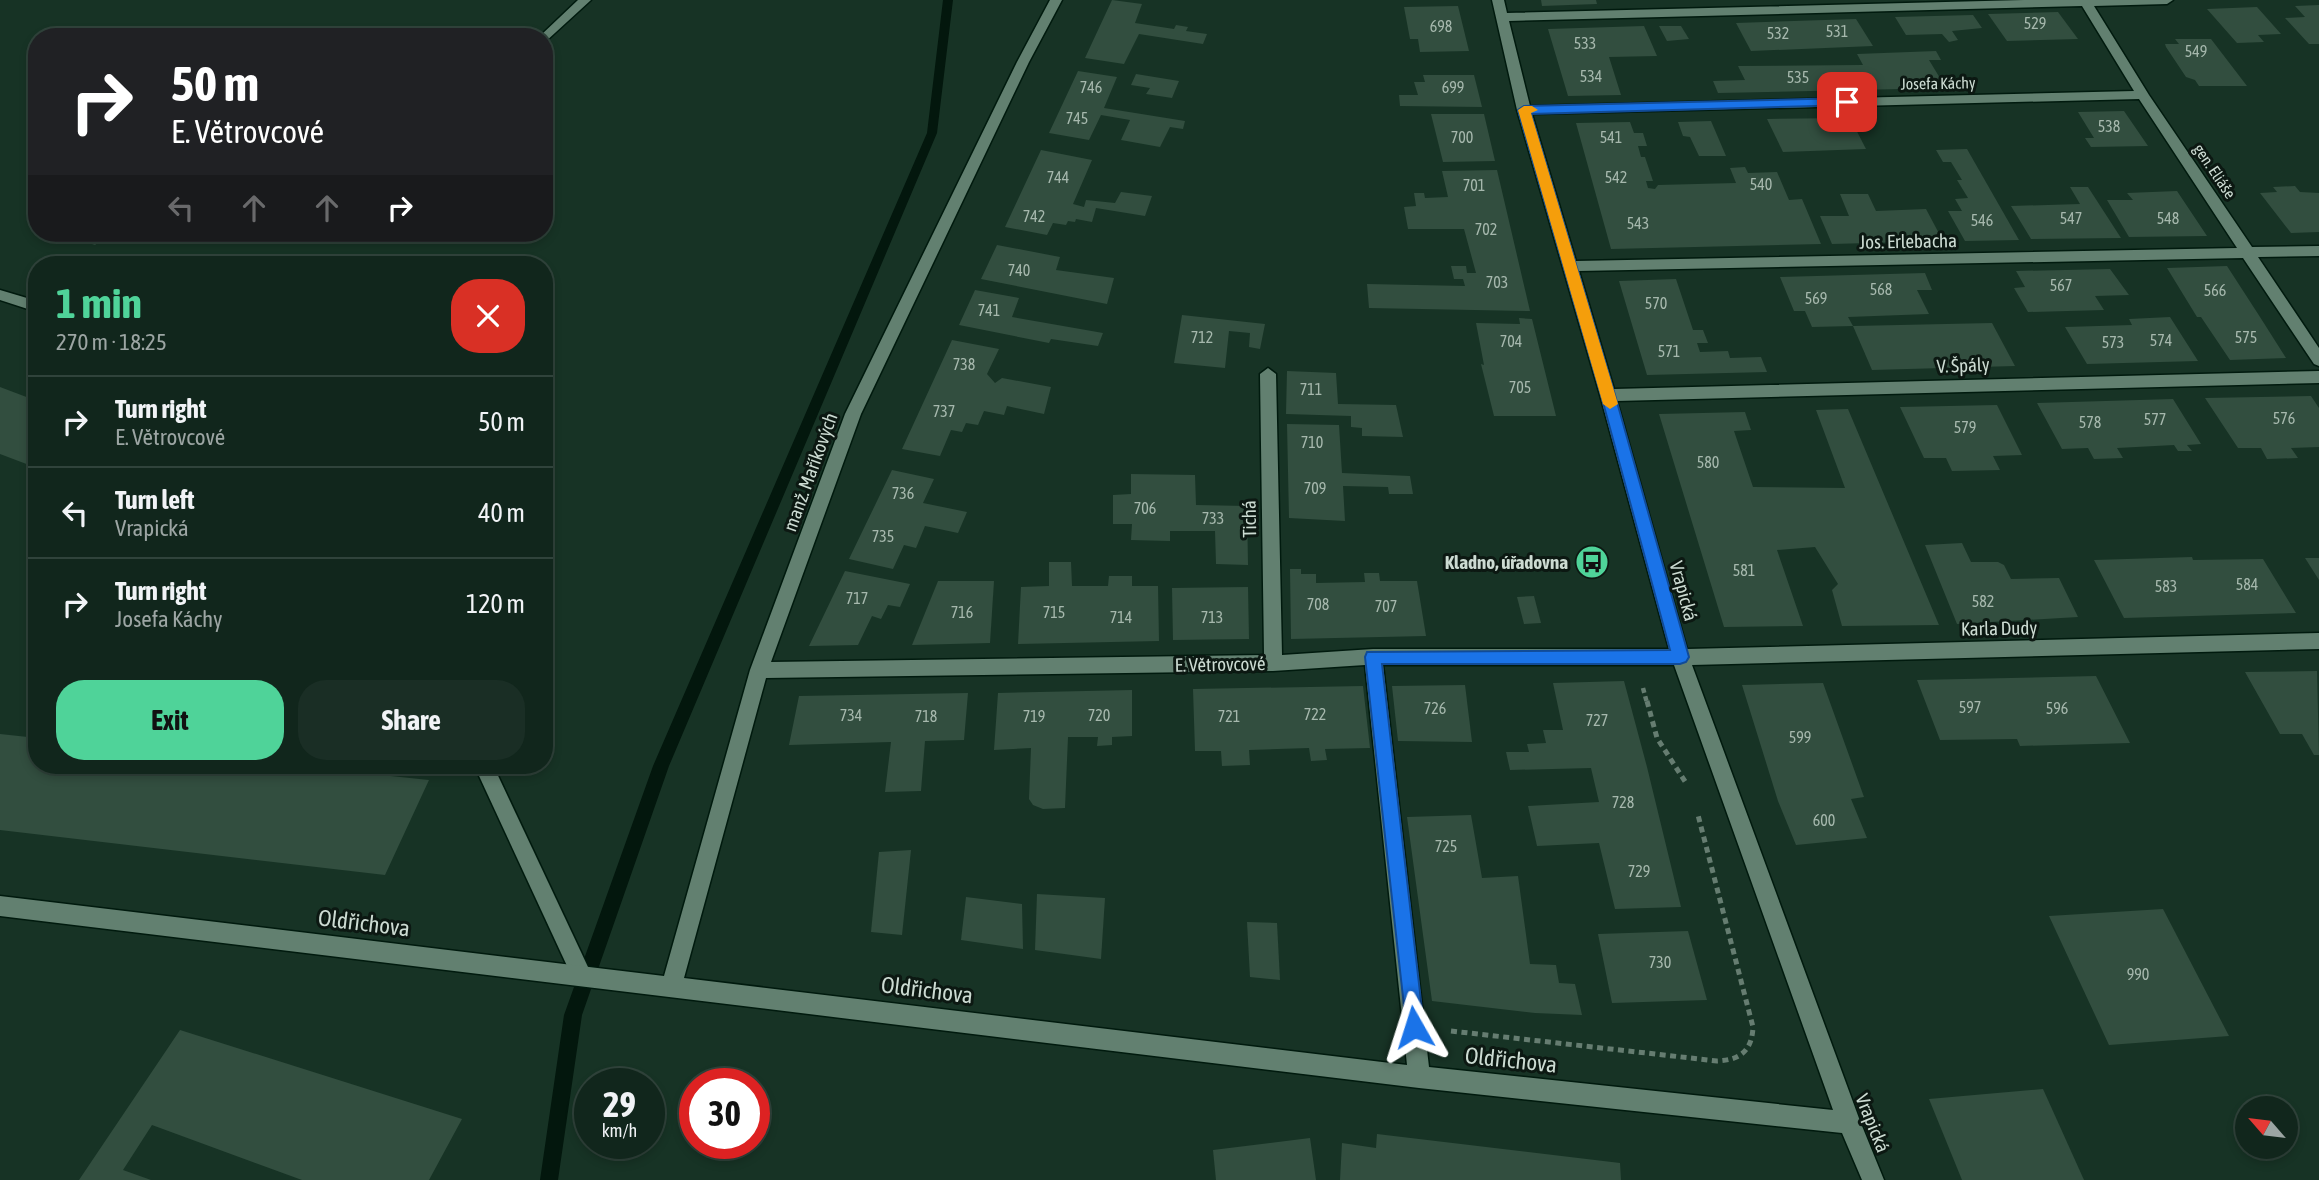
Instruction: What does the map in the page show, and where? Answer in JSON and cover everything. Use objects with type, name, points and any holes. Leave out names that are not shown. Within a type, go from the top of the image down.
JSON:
[{"type":"street","points":[[553,30],[585,0]]},
{"type":"street","name":"manž. Maříkových","points":[[672,985],[759,670],[853,414],[1023,62],[1056,0]]},
{"type":"street","points":[[1500,9],[2167,0]]},
{"type":"street","name":"gen. Eliáše","points":[[2085,2],[2143,95],[2319,360]]},
{"type":"street","name":"Vrapická","points":[[1500,9],[1524,110],[1608,395],[1680,657],[1849,1122],[1873,1180]]},
{"type":"street","name":"Josefa Káchy","points":[[1524,110],[2143,95]]},
{"type":"street","name":"Jos. Erlebacha","points":[[1569,266],[2319,251]]},
{"type":"street","points":[[0,295],[28,304]]},
{"type":"street","name":"Tichá","points":[[1268,374],[1273,663]]},
{"type":"street","name":"V. Špály","points":[[1608,395],[2319,377]]},
{"type":"street","name":"Karla Dudy","points":[[1680,657],[2319,641]]},
{"type":"street","points":[[1373,657],[1419,1077]]},
{"type":"street","name":"E. Větrovcové","points":[[759,670],[1273,663],[1373,657],[1680,657]]},
{"type":"street","points":[[487,774],[581,974]]},
{"type":"street","name":"Oldřichova","points":[[0,906],[1419,1077],[1849,1122]]},
{"type":"path","points":[[1637,681],[1643,688],[1657,738],[1688,787]]},
{"type":"path","points":[[1414,1027],[1717,1061],[1732,1062],[1743,1056],[1754,1039],[1753,1027],[1695,806]]},
{"type":"building","points":[[1112,0],[1142,4],[1135,23],[1174,29],[1176,25],[1188,27],[1186,31],[1207,34],[1203,44],[1139,34],[1124,64],[1085,58]]},
{"type":"building","points":[[1541,0],[1596,0],[1597,4],[1542,6]]},
{"type":"building","points":[[2319,5],[2319,44],[2309,44],[2285,18],[2305,17],[2295,6]]},
{"type":"building","points":[[1458,6],[1469,51],[1420,52],[1418,39],[1410,39],[1404,7]]},
{"type":"building","points":[[2257,7],[2281,34],[2258,35],[2264,42],[2237,43],[2207,9]]},
{"type":"building","points":[[2058,12],[2078,39],[2007,41],[1988,14]]},
{"type":"building","points":[[1973,15],[1982,28],[1952,31],[1958,40],[1949,42],[1942,34],[1906,35],[1895,17]]},
{"type":"building","points":[[1856,19],[1873,46],[1751,51],[1736,23]]},
{"type":"building","points":[[1644,26],[1657,56],[1609,57],[1621,95],[1568,96],[1548,29]]},
{"type":"building","points":[[1659,26],[1681,26],[1689,39],[1667,41]]},
{"type":"building","points":[[2175,39],[2211,39],[2247,86],[2199,86],[2195,80],[2186,77],[2166,47],[2165,44],[2179,44]]},
{"type":"building","points":[[1936,51],[1941,60],[1929,60],[1946,88],[1718,93],[1713,81],[1745,80],[1738,66],[1863,65],[1857,54]]},
{"type":"building","points":[[1078,71],[1117,77],[1104,108],[1185,121],[1183,129],[1170,127],[1160,147],[1121,140],[1130,120],[1101,115],[1089,140],[1049,133]]},
{"type":"building","points":[[1136,74],[1179,81],[1172,98],[1146,94],[1150,88],[1131,85]]},
{"type":"building","points":[[1423,75],[1474,75],[1482,107],[1400,106],[1399,95],[1418,95],[1414,82],[1425,82]]},
{"type":"building","points":[[2124,111],[2148,146],[2091,147],[2085,138],[2094,138],[2078,112]]},
{"type":"building","points":[[1431,114],[1484,114],[1495,161],[1443,162]]},
{"type":"building","points":[[1850,118],[1866,149],[1783,152],[1767,119]]},
{"type":"building","points":[[1711,121],[1726,156],[1699,156],[1690,137],[1683,136],[1678,122]]},
{"type":"building","points":[[1630,122],[1634,133],[1643,133],[1647,146],[1638,146],[1641,157],[1645,157],[1653,181],[1646,181],[1648,188],[1655,189],[1658,185],[1736,183],[1730,168],[1745,167],[1748,173],[1777,172],[1789,200],[1802,199],[1821,244],[1611,249],[1576,123]]},
{"type":"building","points":[[1967,149],[2019,240],[1965,241],[1948,211],[1962,211],[1955,199],[1968,198],[1957,180],[1962,180],[1951,162],[1943,162],[1936,150]]},
{"type":"building","points":[[1041,150],[1092,160],[1073,204],[1084,207],[1086,200],[1115,203],[1121,192],[1152,196],[1145,216],[1096,208],[1092,222],[1076,219],[1075,222],[1068,221],[1066,225],[1053,223],[1047,235],[1005,227]]},
{"type":"building","points":[[1497,170],[1530,311],[1369,308],[1367,284],[1465,286],[1463,279],[1454,279],[1451,266],[1466,266],[1467,273],[1476,273],[1464,229],[1408,229],[1404,207],[1416,206],[1414,193],[1424,193],[1425,198],[1448,197],[1442,171]]},
{"type":"building","points":[[2295,186],[2300,192],[2319,193],[2319,232],[2291,233],[2260,193],[2277,192],[2273,187]]},
{"type":"building","points":[[2070,187],[2088,187],[2121,238],[2031,239],[2011,206],[2080,204]]},
{"type":"building","points":[[2177,191],[2207,236],[2129,237],[2107,200],[2133,200],[2127,193]]},
{"type":"building","points":[[1840,194],[1868,194],[1876,211],[1926,209],[1943,241],[1832,244],[1820,216],[1849,216]]},
{"type":"building","points":[[997,245],[1060,257],[1056,270],[1114,278],[1107,304],[981,279]]},
{"type":"building","points":[[2227,266],[2286,358],[2230,360],[2201,317],[2197,317],[2167,268]]},
{"type":"building","points":[[2110,269],[2129,295],[2095,296],[2104,310],[2028,312],[2014,288],[2025,287],[2016,271]]},
{"type":"building","points":[[1925,273],[1932,290],[1917,290],[1929,314],[1848,317],[1853,326],[1812,327],[1805,311],[1794,311],[1780,277]]},
{"type":"building","points":[[1676,279],[1693,330],[1703,330],[1708,343],[1697,343],[1700,352],[1728,351],[1730,358],[1761,357],[1767,372],[1647,375],[1619,281]]},
{"type":"building","points":[[975,290],[1019,298],[1012,317],[1103,333],[1098,346],[1051,339],[1049,343],[959,325]]},
{"type":"building","points":[[1182,315],[1265,324],[1260,349],[1249,347],[1250,333],[1229,331],[1225,368],[1174,363]]},
{"type":"building","points":[[2170,317],[2198,361],[2087,364],[2065,327],[2132,325],[2129,319]]},
{"type":"building","points":[[1519,318],[1532,319],[1556,416],[1494,416],[1481,364],[1484,365],[1476,323],[1520,324]]},
{"type":"building","points":[[1992,323],[2015,366],[1872,370],[1853,326]]},
{"type":"building","points":[[952,340],[999,349],[987,374],[995,383],[1002,378],[1051,387],[1044,414],[1007,406],[1004,415],[984,411],[978,425],[966,423],[962,432],[951,430],[940,456],[902,449]]},
{"type":"building","points":[[1287,371],[1336,373],[1338,404],[1396,405],[1403,437],[1362,436],[1362,428],[1351,427],[1351,416],[1286,414]]},
{"type":"building","points":[[0,387],[28,398],[28,465],[0,454]]},
{"type":"building","points":[[2311,396],[2319,408],[2319,447],[2291,448],[2298,458],[2267,459],[2261,448],[2238,448],[2205,398]]},
{"type":"building","points":[[2173,399],[2201,444],[2187,445],[2192,451],[2178,451],[2174,445],[2117,448],[2123,458],[2094,459],[2088,448],[2062,449],[2037,403]]},
{"type":"building","points":[[1997,405],[2022,455],[1993,456],[2000,470],[1952,471],[1946,458],[1924,458],[1900,407]]},
{"type":"building","points":[[1848,409],[1939,625],[1842,626],[1832,590],[1838,584],[1815,547],[1777,550],[1803,626],[1724,627],[1659,414],[1745,412],[1751,430],[1734,431],[1753,487],[1845,488],[1816,410]]},
{"type":"building","points":[[1287,424],[1339,425],[1342,473],[1410,476],[1413,494],[1389,494],[1388,487],[1343,486],[1345,521],[1289,518]]},
{"type":"building","points":[[892,470],[934,479],[923,503],[967,512],[958,533],[925,526],[916,548],[904,545],[893,569],[849,559]]},
{"type":"building","points":[[1131,474],[1195,475],[1196,505],[1247,506],[1248,565],[1216,564],[1215,531],[1170,531],[1170,541],[1131,540],[1132,524],[1113,524],[1113,495],[1131,494]]},
{"type":"building","points":[[1962,543],[1971,562],[1998,562],[2004,565],[2011,579],[2059,578],[2078,617],[1957,624],[1925,545]]},
{"type":"building","points":[[2192,557],[2193,560],[2263,559],[2296,613],[2124,618],[2094,560]]},
{"type":"building","points":[[2305,558],[2319,558],[2319,580]]},
{"type":"building","points":[[1049,562],[1071,562],[1072,586],[1108,586],[1109,576],[1132,576],[1132,586],[1158,586],[1159,641],[1018,644],[1021,587],[1049,586]]},
{"type":"building","points":[[1290,569],[1301,569],[1301,574],[1316,574],[1316,583],[1365,582],[1364,573],[1379,573],[1380,581],[1417,581],[1426,636],[1291,639]]},
{"type":"building","points":[[845,571],[910,584],[900,607],[888,605],[881,619],[872,616],[858,645],[809,646]]},
{"type":"building","points":[[938,581],[994,581],[990,643],[912,645]]},
{"type":"building","points":[[1248,587],[1249,639],[1173,640],[1172,588]]},
{"type":"building","points":[[1534,596],[1541,623],[1524,624],[1517,597]]},
{"type":"building","points":[[2317,671],[2319,755],[2314,755],[2302,734],[2280,734],[2245,672]]},
{"type":"building","points":[[2096,676],[2130,743],[2020,746],[2017,739],[1940,740],[1917,680]]},
{"type":"building","points":[[1624,681],[1681,907],[1615,909],[1599,843],[1537,846],[1528,806],[1599,802],[1591,768],[1510,770],[1506,752],[1529,752],[1527,744],[1546,743],[1543,730],[1563,730],[1553,683]]},
{"type":"building","points":[[1823,683],[1864,797],[1851,799],[1867,838],[1796,845],[1778,801],[1742,685]]},
{"type":"building","points":[[1465,685],[1472,742],[1398,741],[1392,686]]},
{"type":"building","points":[[1363,686],[1370,748],[1325,749],[1327,760],[1311,761],[1309,748],[1249,750],[1250,765],[1222,766],[1221,751],[1195,751],[1193,689]]},
{"type":"building","points":[[1132,690],[1132,736],[1112,737],[1112,745],[1097,746],[1098,737],[1068,737],[1065,808],[1043,809],[1033,805],[1029,799],[1031,748],[994,750],[998,693]]},
{"type":"building","points":[[968,693],[964,740],[925,741],[921,791],[885,792],[891,742],[789,745],[799,696]]},
{"type":"building","points":[[0,734],[28,737],[28,774],[371,774],[429,780],[385,875],[0,830]]},
{"type":"building","points":[[1471,815],[1482,878],[1518,876],[1530,964],[1556,965],[1559,983],[1575,984],[1582,1015],[1535,1013],[1432,1001],[1407,817]]},
{"type":"building","points":[[911,850],[902,935],[871,932],[879,852]]},
{"type":"building","points":[[1037,894],[1105,898],[1101,959],[1035,950]]},
{"type":"building","points":[[966,897],[1022,904],[1023,949],[961,940]]},
{"type":"building","points":[[2163,909],[2229,1036],[2109,1045],[2049,916]]},
{"type":"building","points":[[1247,922],[1277,923],[1280,980],[1250,977]]},
{"type":"building","points":[[1688,931],[1707,1000],[1612,1003],[1598,934]]},
{"type":"building","points":[[180,1030],[462,1119],[429,1180],[302,1180],[152,1125],[123,1170],[151,1180],[79,1180]]},
{"type":"building","points":[[2043,1089],[2084,1180],[1962,1180],[1929,1099]]},
{"type":"building","points":[[1377,1134],[1620,1163],[1621,1180],[1340,1180],[1342,1143],[1376,1148]]},
{"type":"building","points":[[1310,1138],[1316,1180],[1216,1180],[1213,1150]]},
{"type":"waterway","points":[[549,1180],[573,1015],[661,766],[932,133],[948,0]]},
{"type":"slow traffic","points":[[1532,110],[1524,110],[1610,404]]},
{"type":"place","name":"Kladno, úřadovna","points":[[1592,562]]},
{"type":"route","points":[[1414,1027],[1373,657],[1680,657],[1608,395],[1524,110],[1847,102]]}]
